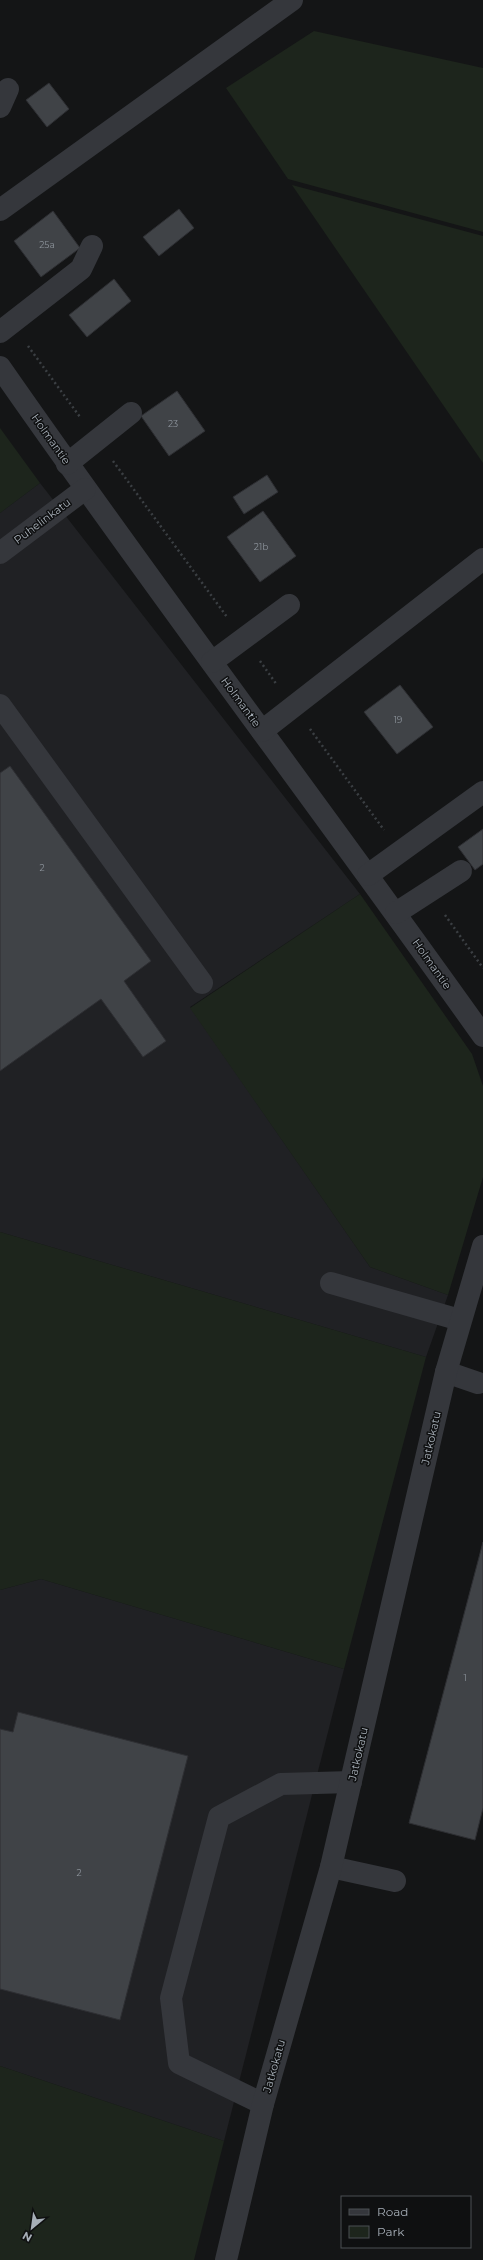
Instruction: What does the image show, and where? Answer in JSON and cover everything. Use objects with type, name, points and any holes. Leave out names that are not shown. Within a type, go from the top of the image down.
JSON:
[{"type":"street","points":[[0,210],[292,0]]},
{"type":"street","points":[[0,332],[81,269],[92,246]]},
{"type":"street","name":"Holmantie","points":[[0,366],[85,489],[396,913],[483,1036]]},
{"type":"street","points":[[67,464],[131,413]]},
{"type":"street","name":"Puhelinkatu","points":[[0,553],[85,489]]},
{"type":"street","points":[[262,731],[483,559]]},
{"type":"street","points":[[212,662],[288,605]]},
{"type":"street","points":[[0,705],[202,983]]},
{"type":"street","points":[[368,875],[483,792]]},
{"type":"street","points":[[396,913],[461,871]]},
{"type":"street","name":"Jatkokatu","points":[[226,2260],[263,2104],[331,1868],[446,1372],[460,1320],[483,1246]]},
{"type":"street","points":[[332,1283],[460,1320]]},
{"type":"street","points":[[446,1372],[478,1383]]},
{"type":"street","points":[[263,2104],[179,2063],[171,1998],[219,1817],[281,1784],[351,1782]]},
{"type":"street","points":[[331,1868],[395,1882]]},
{"type":"shaded area","points":[[40,483],[360,894],[190,1007],[370,1267],[448,1295],[426,1357],[0,1232],[0,513]]},
{"type":"shaded area","points":[[41,1579],[344,1669],[224,2141],[0,2066],[0,1590]]},
{"type":"green space","points":[[314,31],[483,68],[483,232],[288,179],[226,88]]},
{"type":"green space","points":[[292,185],[483,236],[483,463]]},
{"type":"green space","points":[[0,428],[40,483],[0,513]]},
{"type":"green space","points":[[360,894],[472,1054],[483,1086],[483,1177],[448,1295],[370,1267],[190,1008]]},
{"type":"green space","points":[[0,1232],[426,1357],[344,1669],[41,1579],[0,1590]]},
{"type":"green space","points":[[0,2066],[224,2141],[194,2260],[0,2260]]},
{"type":"building","points":[[49,83],[69,109],[47,127],[26,100]]},
{"type":"building","points":[[179,209],[194,228],[159,256],[143,237]]},
{"type":"building","points":[[53,211],[80,248],[41,277],[14,241]]},
{"type":"building","points":[[114,279],[131,301],[87,337],[69,315]]},
{"type":"building","points":[[177,391],[205,431],[169,456],[141,416]]},
{"type":"building","points":[[267,475],[278,492],[244,514],[233,497]]},
{"type":"building","points":[[263,511],[296,556],[260,582],[227,537]]},
{"type":"building","points":[[400,685],[433,727],[397,754],[364,712]]},
{"type":"building","points":[[10,766],[151,961],[124,981],[166,1041],[143,1057],[101,999],[0,1071],[0,773]]},
{"type":"building","points":[[483,829],[483,864],[475,870],[458,847]]},
{"type":"building","points":[[483,1542],[483,1808],[475,1840],[409,1823]]},
{"type":"building","points":[[18,1712],[188,1756],[120,2020],[0,1989],[0,1729],[13,1732]]}]
